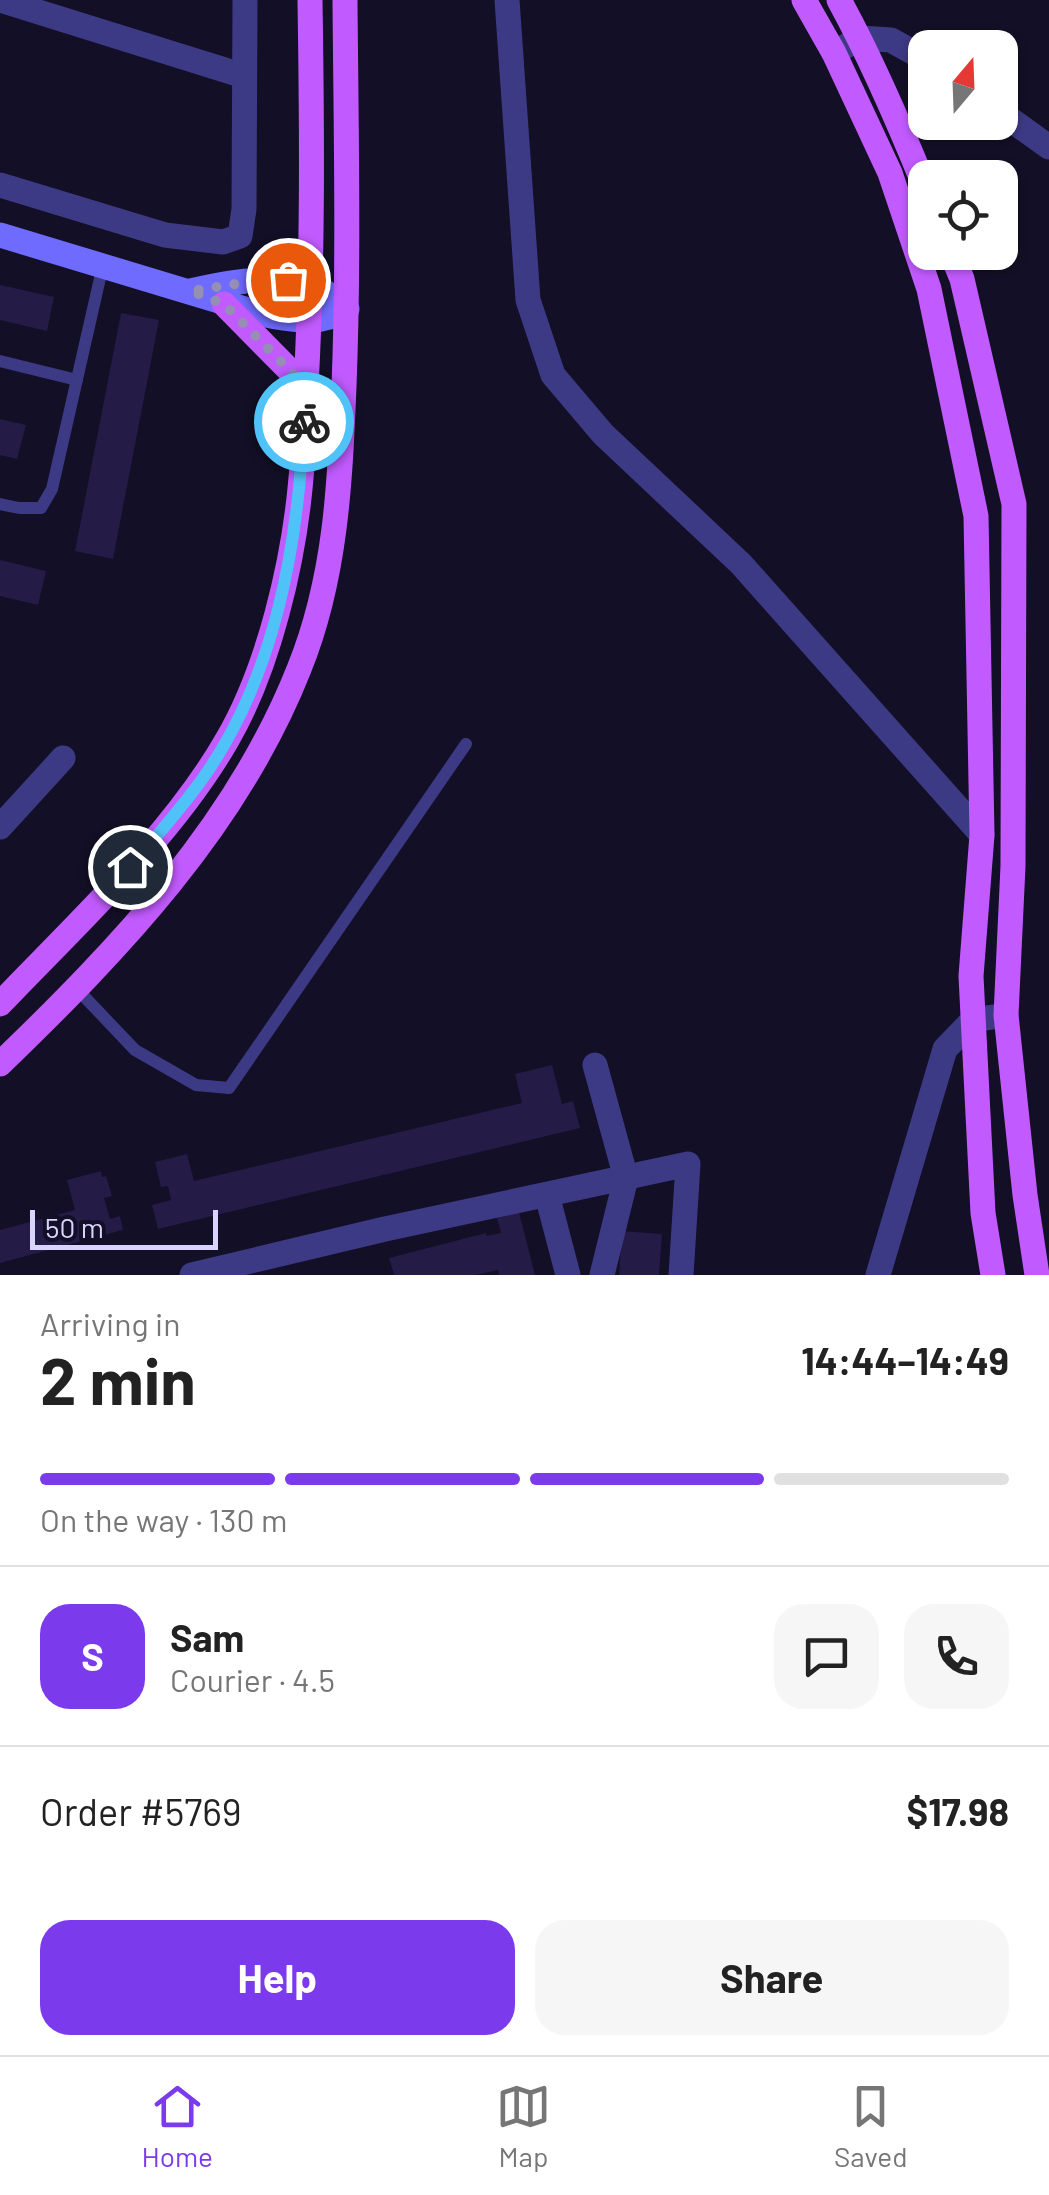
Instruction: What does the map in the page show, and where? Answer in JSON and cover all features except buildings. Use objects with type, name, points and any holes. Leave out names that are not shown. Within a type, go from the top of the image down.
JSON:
[{"type":"main road","points":[[0,1004],[130,867],[203,779],[248,699],[267,645],[291,555],[301,480],[310,322],[310,0]]},
{"type":"main road","points":[[0,1064],[77,990],[198,848],[256,760],[280,714],[318,614],[336,522],[347,308],[345,0]]},
{"type":"main road","points":[[804,0],[834,53],[890,173],[929,288],[976,516],[982,835],[971,976],[983,1213],[993,1275]]},
{"type":"main road","points":[[839,0],[860,38],[913,160]]},
{"type":"main road","points":[[958,270],[1014,504],[1013,866],[1006,1015],[1036,1275]]},
{"type":"main road","points":[[224,304],[306,387]]},
{"type":"street","points":[[0,0],[244,76]]},
{"type":"street","points":[[0,185],[165,235],[223,242],[240,236],[244,209],[245,0]]},
{"type":"street","points":[[507,0],[528,300],[553,375],[603,434],[742,564],[982,835]]},
{"type":"street","points":[[834,53],[860,38],[891,40],[908,50]]},
{"type":"street","points":[[1018,125],[1049,147]]},
{"type":"street","points":[[0,235],[265,315],[310,322],[330,318],[347,308],[310,284],[288,280],[190,291]]},
{"type":"street","points":[[0,827],[63,758]]},
{"type":"street","points":[[878,1275],[944,1049],[973,1020],[1006,1015]]},
{"type":"street","points":[[596,1064],[626,1178],[602,1275]]},
{"type":"street","points":[[192,1275],[385,1228],[688,1164],[682,1275]]},
{"type":"street","points":[[547,1195],[568,1275]]},
{"type":"lane","points":[[0,504],[40,508],[52,489],[103,265]]},
{"type":"lane","points":[[0,361],[77,380]]},
{"type":"lane","points":[[77,990],[135,1050],[196,1085],[228,1088],[466,744]]},
{"type":"way so far","points":[[288,280],[190,291],[224,304],[306,387],[304,422]]},
{"type":"route","points":[[130,867],[203,779],[248,699],[291,555],[304,422]]}]
